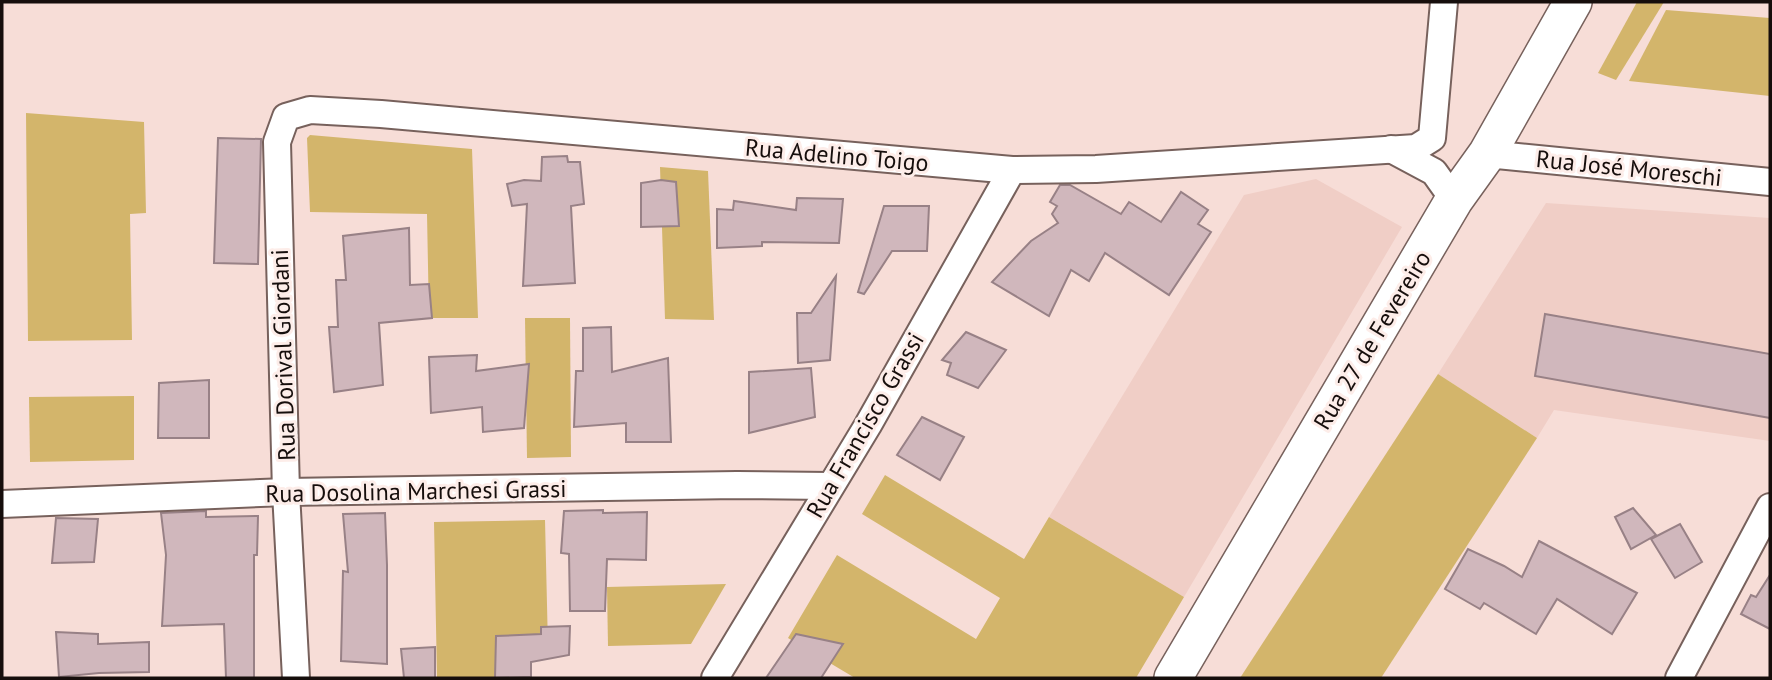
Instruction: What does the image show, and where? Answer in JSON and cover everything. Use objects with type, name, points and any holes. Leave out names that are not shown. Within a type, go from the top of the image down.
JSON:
[{"type":"main road","name":"Rua 27 de Fevereiro","points":[[1172,678],[1454,200],[1487,154],[1573,2]]},
{"type":"street","name":"Rua Adelino Toigo","points":[[286,117],[310,110],[380,114],[1012,170],[1096,169],[1416,148],[1433,138],[1444,2]]},
{"type":"street","name":"Rua Dorival Giordani","points":[[286,117],[277,142],[286,492],[296,678]]},
{"type":"street","points":[[1390,148],[1434,172],[1454,200]]},
{"type":"street","name":"Rua José Moreschi","points":[[1487,154],[1770,182]]},
{"type":"street","name":"Rua Francisco Grassi","points":[[715,678],[868,425],[1012,170]]},
{"type":"street","name":"Rua Dosolina Marchesi Grassi","points":[[2,504],[286,492],[830,486]]},
{"type":"street","points":[[1679,678],[1770,507]]},
{"type":"shaded area","points":[[1637,2],[1664,2],[1616,80],[1598,73]]},
{"type":"shaded area","points":[[1666,10],[1770,18],[1770,96],[1629,81]]},
{"type":"shaded area","points":[[26,113],[144,122],[146,213],[130,214],[132,340],[28,341]]},
{"type":"shaded area","points":[[310,135],[472,149],[478,318],[429,318],[427,214],[310,212],[307,138]]},
{"type":"shaded area","points":[[660,167],[708,171],[714,320],[665,319]]},
{"type":"shaded area","points":[[1316,179],[1402,227],[1184,597],[1049,517],[1244,195]]},
{"type":"shaded area","points":[[1546,203],[1770,218],[1770,441],[1554,410],[1537,438],[1438,374]]},
{"type":"shaded area","points":[[525,318],[570,318],[571,457],[527,458]]},
{"type":"shaded area","points":[[1438,374],[1537,438],[1381,678],[1240,678]]},
{"type":"shaded area","points":[[134,396],[134,460],[30,462],[29,397]]},
{"type":"shaded area","points":[[885,475],[1024,559],[1049,517],[1184,597],[1136,678],[855,678],[788,638],[837,555],[976,639],[1000,598],[862,514]]},
{"type":"shaded area","points":[[545,520],[548,647],[495,648],[495,678],[437,678],[434,522]]},
{"type":"shaded area","points":[[726,584],[691,644],[608,646],[607,587]]},
{"type":"building","points":[[218,138],[261,139],[258,264],[214,263]]},
{"type":"building","points":[[567,156],[568,162],[580,162],[584,204],[571,206],[575,283],[523,286],[527,204],[512,206],[507,184],[524,180],[541,181],[542,157]]},
{"type":"building","points":[[661,180],[676,182],[679,226],[641,227],[641,183]]},
{"type":"building","points":[[1060,185],[1070,185],[1121,214],[1129,202],[1161,222],[1181,192],[1208,210],[1198,224],[1211,232],[1169,295],[1105,253],[1089,281],[1071,270],[1049,316],[992,282],[1031,241],[1058,223],[1052,214],[1057,206],[1050,202]]},
{"type":"building","points":[[797,198],[843,199],[839,243],[762,242],[762,246],[717,248],[717,209],[733,210],[734,201],[796,210]]},
{"type":"building","points":[[884,206],[929,206],[927,251],[892,251],[864,294],[858,292]]},
{"type":"building","points":[[409,228],[410,285],[429,284],[432,318],[379,323],[383,385],[334,392],[329,327],[338,327],[336,280],[346,280],[343,236]]},
{"type":"building","points":[[836,276],[830,360],[798,363],[797,313],[811,313]]},
{"type":"building","points":[[1545,314],[1770,354],[1770,418],[1535,376]]},
{"type":"building","points":[[611,327],[612,372],[668,358],[671,442],[626,442],[626,423],[574,427],[576,371],[583,371],[583,328]]},
{"type":"building","points":[[966,332],[1006,350],[978,388],[947,375],[951,363],[942,360]]},
{"type":"building","points":[[477,355],[476,371],[529,364],[524,428],[483,432],[482,407],[431,413],[429,357]]},
{"type":"building","points":[[811,368],[815,417],[749,433],[749,372]]},
{"type":"building","points":[[209,380],[209,438],[158,438],[159,383]]},
{"type":"building","points":[[922,417],[964,437],[940,480],[897,455]]},
{"type":"building","points":[[1633,508],[1656,535],[1631,549],[1615,517]]},
{"type":"building","points":[[603,510],[603,513],[647,512],[646,560],[607,559],[605,611],[570,611],[569,554],[561,553],[564,511]]},
{"type":"building","points":[[206,511],[206,517],[258,516],[257,555],[254,555],[254,678],[226,678],[224,624],[162,626],[166,555],[161,513]]},
{"type":"building","points":[[385,513],[387,664],[341,661],[343,571],[348,572],[343,514]]},
{"type":"building","points":[[56,518],[98,519],[94,562],[52,563]]},
{"type":"building","points":[[1680,524],[1702,562],[1675,578],[1651,539]]},
{"type":"building","points":[[1539,541],[1637,593],[1612,634],[1557,599],[1536,634],[1484,603],[1480,609],[1445,589],[1468,549],[1522,577]]},
{"type":"building","points":[[1770,575],[1770,629],[1741,614],[1751,595],[1756,597]]},
{"type":"building","points":[[570,626],[569,655],[531,662],[531,677],[495,678],[496,636],[541,634],[541,627]]},
{"type":"building","points":[[56,632],[98,634],[98,644],[149,642],[149,672],[59,677]]},
{"type":"building","points":[[796,634],[843,644],[821,678],[766,678]]},
{"type":"building","points":[[435,647],[435,678],[404,678],[401,649]]}]
